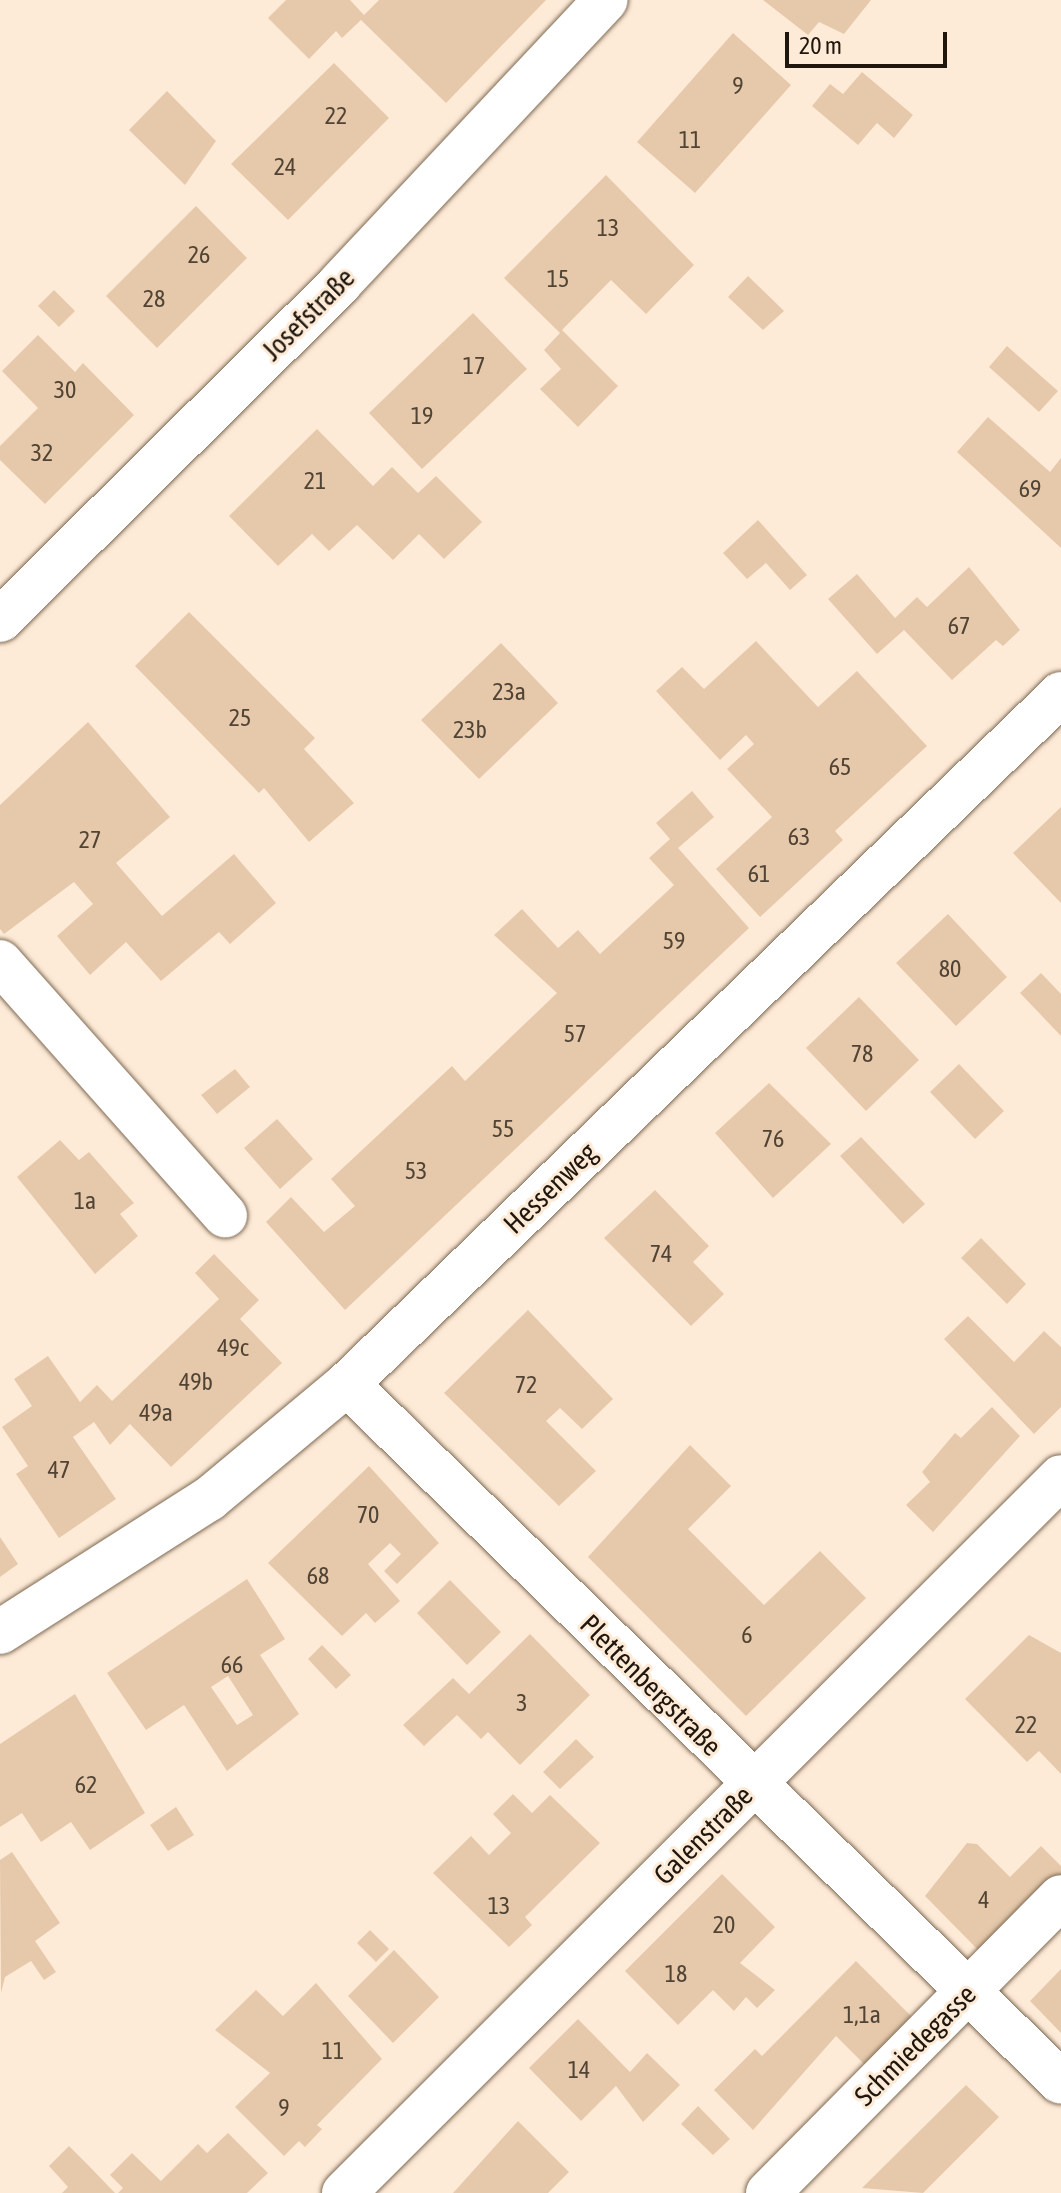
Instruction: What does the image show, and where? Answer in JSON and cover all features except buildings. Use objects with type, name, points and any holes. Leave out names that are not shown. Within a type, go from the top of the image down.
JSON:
[{"type":"street","name":"Josefstraße","points":[[0,620],[351,272],[606,0]]},
{"type":"street","name":"Hessenweg","points":[[0,1632],[209,1499],[347,1384],[1061,694]]},
{"type":"street","points":[[0,962],[225,1215]]},
{"type":"street","name":"Plettenbergstraße","points":[[347,1384],[753,1786],[1061,2082]]},
{"type":"street","name":"Galenstraße","points":[[344,2193],[1061,1477]]},
{"type":"street","name":"Schmiedegasse","points":[[768,2193],[1061,1897]]}]
